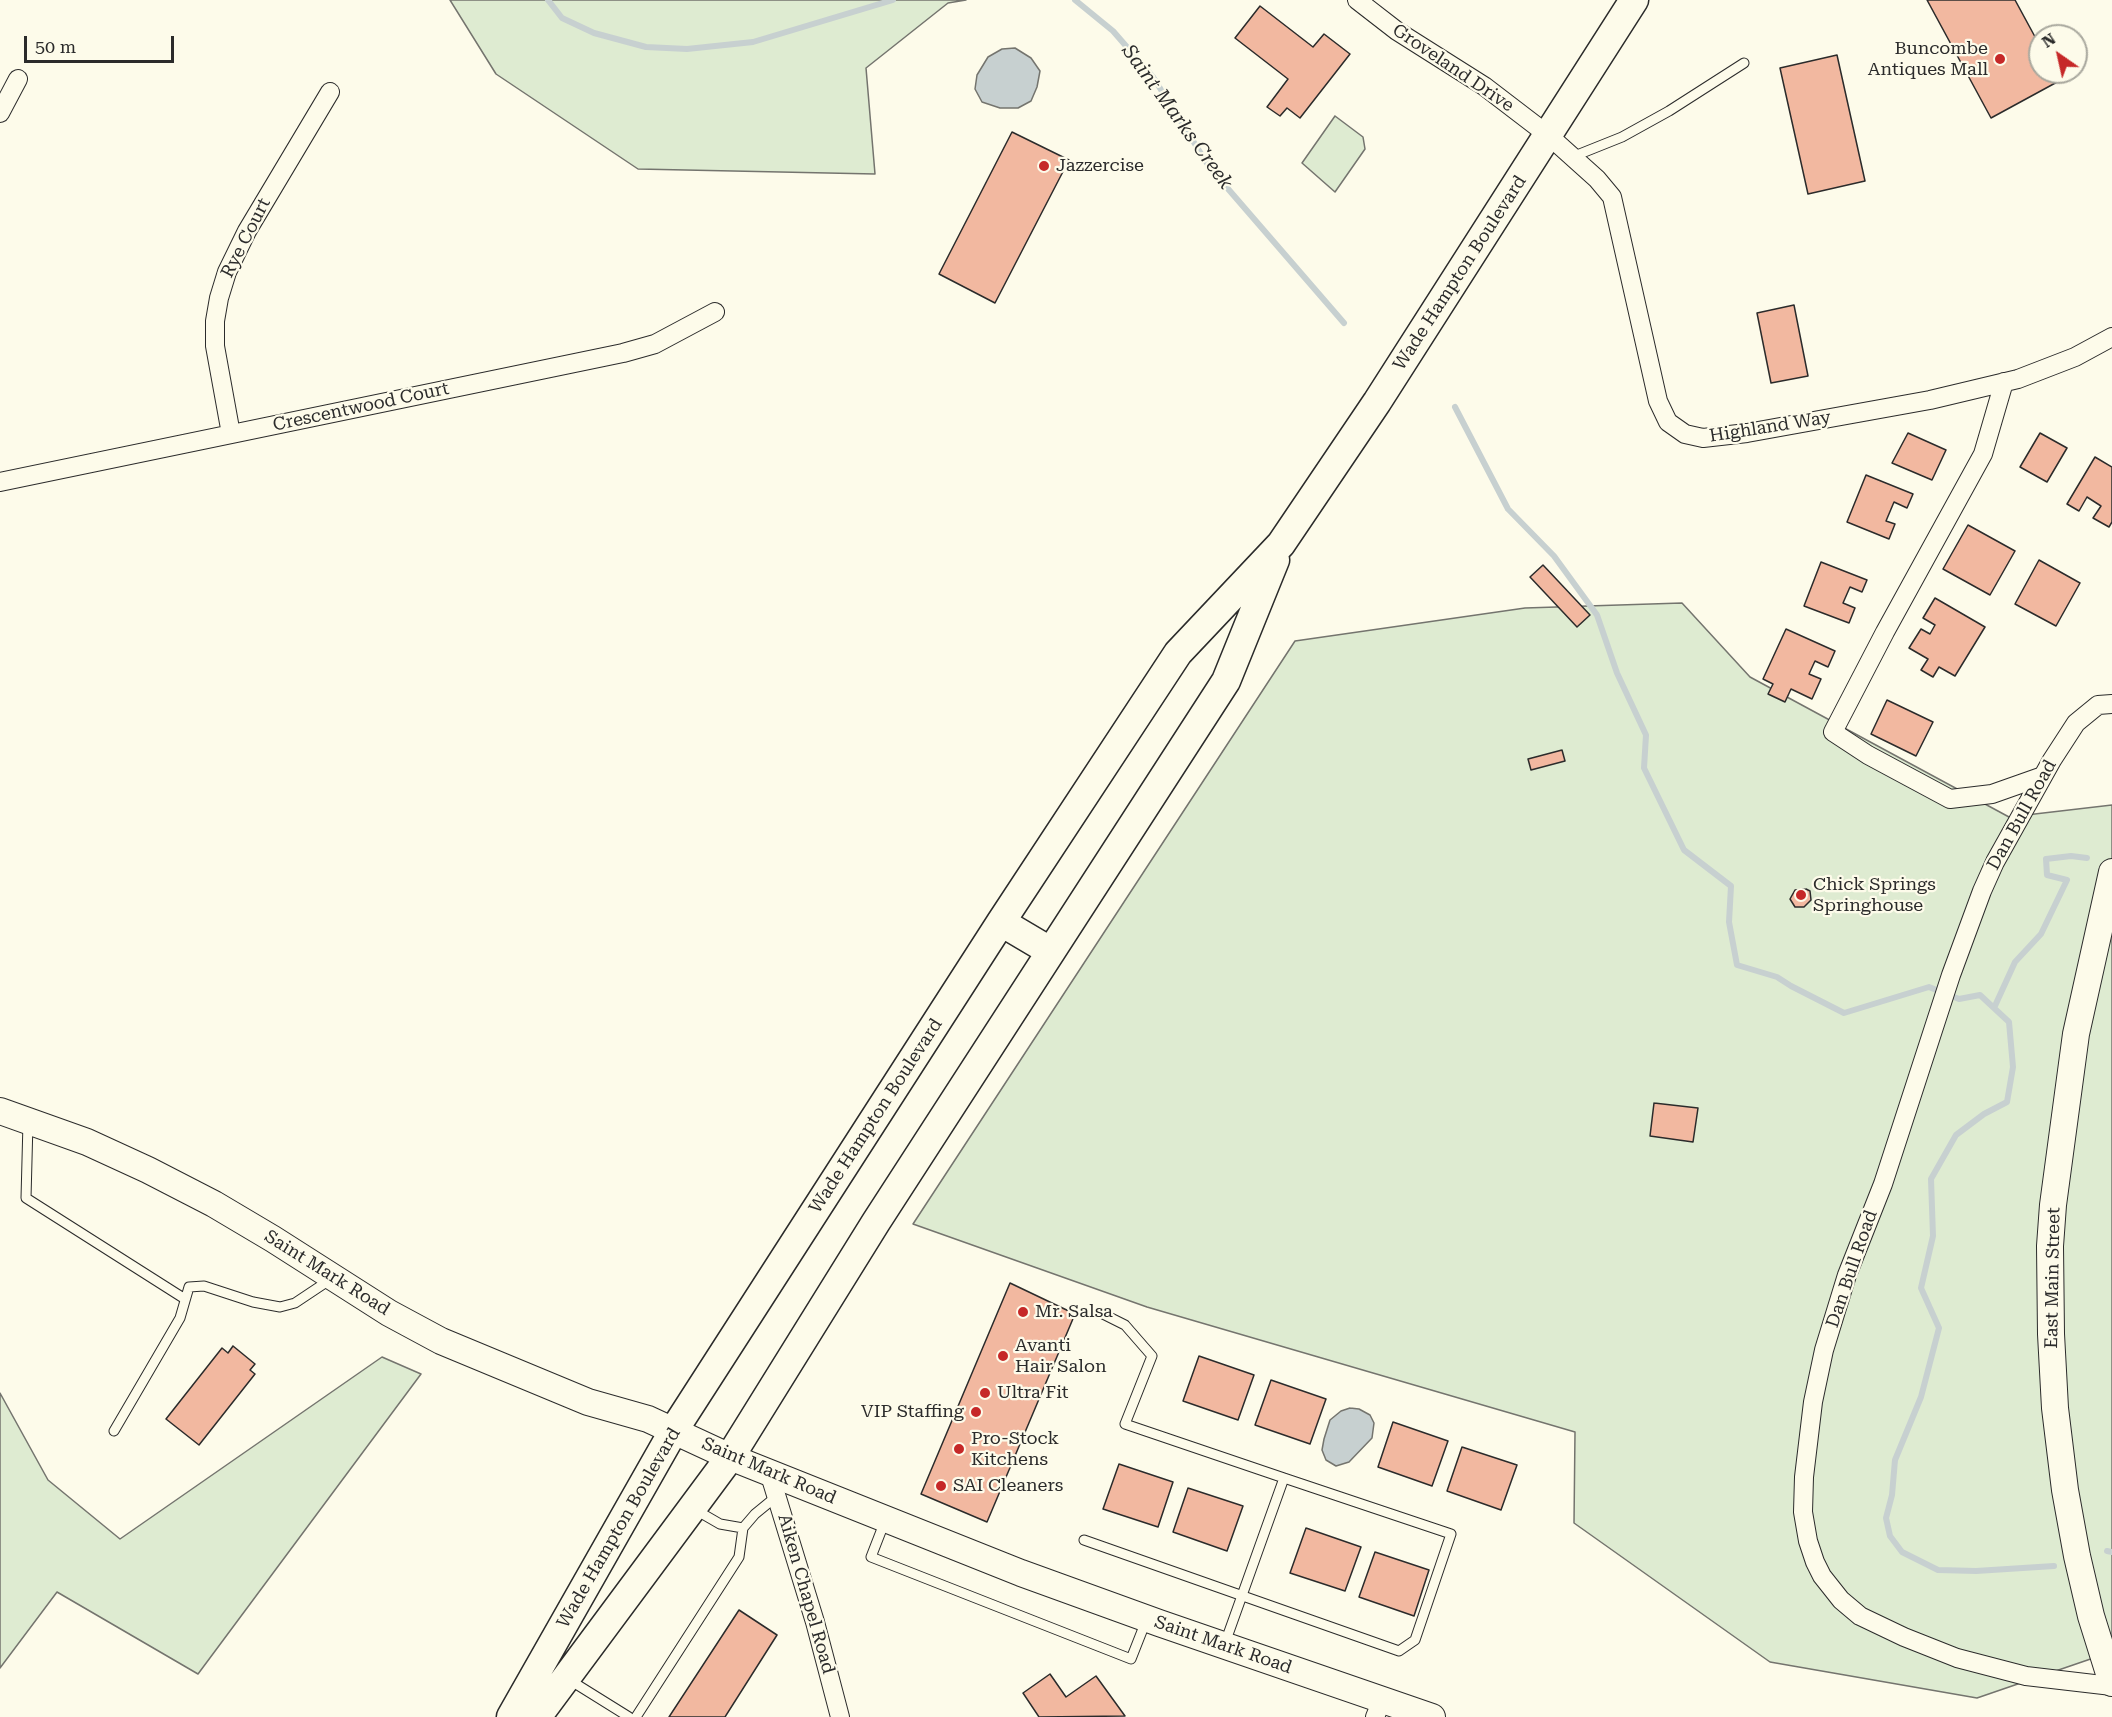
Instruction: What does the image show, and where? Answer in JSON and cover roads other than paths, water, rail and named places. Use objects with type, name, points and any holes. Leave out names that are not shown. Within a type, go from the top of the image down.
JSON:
[{"type":"main road","name":"Wade Hampton Boulevard","points":[[511,1717],[674,1430],[1000,922],[1178,653],[1281,544],[1372,410],[1634,0]]},
{"type":"main road","name":"Wade Hampton Boulevard","points":[[537,1717],[730,1457],[876,1222],[1226,681],[1281,544]]},
{"type":"main road","points":[[1000,922],[1050,951]]},
{"type":"street","name":"Groveland Drive","points":[[1362,1],[1397,31],[1484,86],[1548,135]]},
{"type":"street","points":[[0,113],[18,79]]},
{"type":"street","name":"Rye Court","points":[[231,434],[215,346],[215,321],[219,298],[227,272],[247,231],[330,92]]},
{"type":"street","name":"Highland Way","points":[[1548,135],[1597,179],[1612,197],[1658,401],[1668,422],[1685,434],[1703,438],[1747,433],[1930,400],[2004,382],[2075,357],[2112,337]]},
{"type":"street","name":"Crescentwood Court","points":[[0,482],[623,353],[655,344],[715,312]]},
{"type":"street","points":[[2004,382],[1983,454],[1833,732],[1868,755],[1950,799],[1992,794],[2043,776]]},
{"type":"street","name":"Dan Bull Road","points":[[2112,704],[2098,705],[2076,723],[2043,776],[1991,872],[1948,986],[1883,1184],[1848,1275],[1824,1350],[1813,1402],[1804,1477],[1803,1512],[1808,1541],[1822,1576],[1841,1600],[1860,1616],[1957,1658],[2026,1676],[2112,1684]]},
{"type":"street","name":"East Main Street","points":[[2112,872],[2076,1034],[2053,1204],[2050,1246],[2055,1408],[2065,1490],[2091,1616],[2112,1684]]},
{"type":"street","name":"Saint Mark Road","points":[[0,1111],[87,1142],[158,1174],[214,1204],[389,1313],[441,1341],[588,1402],[648,1419],[674,1430],[730,1457],[773,1484],[885,1519],[1021,1573],[1224,1646],[1378,1708],[1432,1717]]},
{"type":"street","name":"Aiken Chapel Road","points":[[773,1484],[815,1622],[840,1717]]},
{"type":"lane","points":[[1572,157],[1622,137],[1669,111],[1744,63]]},
{"type":"lane","points":[[28,1120],[26,1198],[185,1299]]},
{"type":"lane","points":[[114,1431],[180,1318],[189,1287],[204,1286],[253,1302],[280,1307],[295,1303],[333,1277]]},
{"type":"lane","points":[[1084,1540],[1400,1651],[1414,1640],[1451,1533],[1125,1424],[1152,1356],[1125,1325],[1101,1313]]},
{"type":"lane","points":[[1224,1646],[1284,1478]]},
{"type":"lane","points":[[636,1717],[739,1557],[743,1528],[755,1514],[773,1484]]},
{"type":"lane","points":[[692,1508],[720,1524],[743,1528]]},
{"type":"lane","points":[[885,1519],[871,1557],[1131,1659],[1147,1618]]},
{"type":"lane","points":[[566,1678],[629,1717]]},
{"type":"waterway","name":"Saint Marks Creek","points":[[548,0],[562,18],[594,33],[646,47],[687,49],[753,42],[893,0]]},
{"type":"waterway","name":"Saint Marks Creek","points":[[1075,0],[1113,31],[1153,77],[1210,168],[1344,323]]},
{"type":"waterway","name":"Saint Marks Creek","points":[[1455,407],[1508,509],[1554,556],[1597,615],[1617,673],[1646,735],[1644,768],[1684,850],[1731,886],[1729,922],[1737,965],[1777,977],[1844,1013],[1929,987],[1959,999],[1980,995],[2009,1022],[2013,1067],[2007,1102],[1984,1114],[1956,1135],[1931,1179],[1933,1236],[1921,1288],[1939,1328],[1921,1397],[1895,1460],[1892,1495],[1886,1518],[1890,1536],[1902,1552],[1938,1570],[1976,1571],[2054,1566]]},
{"type":"waterway","points":[[1994,1008],[2015,962],[2041,934],[2067,880],[2047,875],[2046,859],[2071,856],[2087,858]]},
{"type":"waterway","name":"Saint Marks Creek","points":[[2107,1551],[2112,1552]]},
{"type":"place","name":"Buncombe Antiques Mall","points":[[2000,59]]},
{"type":"place","name":"Jazzercise","points":[[1044,166]]},
{"type":"place","name":"Chick Springs Springhouse","points":[[1801,895]]},
{"type":"place","name":"Mr. Salsa","points":[[1023,1312]]},
{"type":"place","name":"Avanti Hair Salon","points":[[1003,1356]]},
{"type":"place","name":"Ultra Fit","points":[[985,1393]]},
{"type":"place","name":"VIP Staffing","points":[[976,1412]]},
{"type":"place","name":"Pro-Stock Kitchens","points":[[959,1449]]},
{"type":"place","name":"SAI Cleaners","points":[[941,1486]]}]
